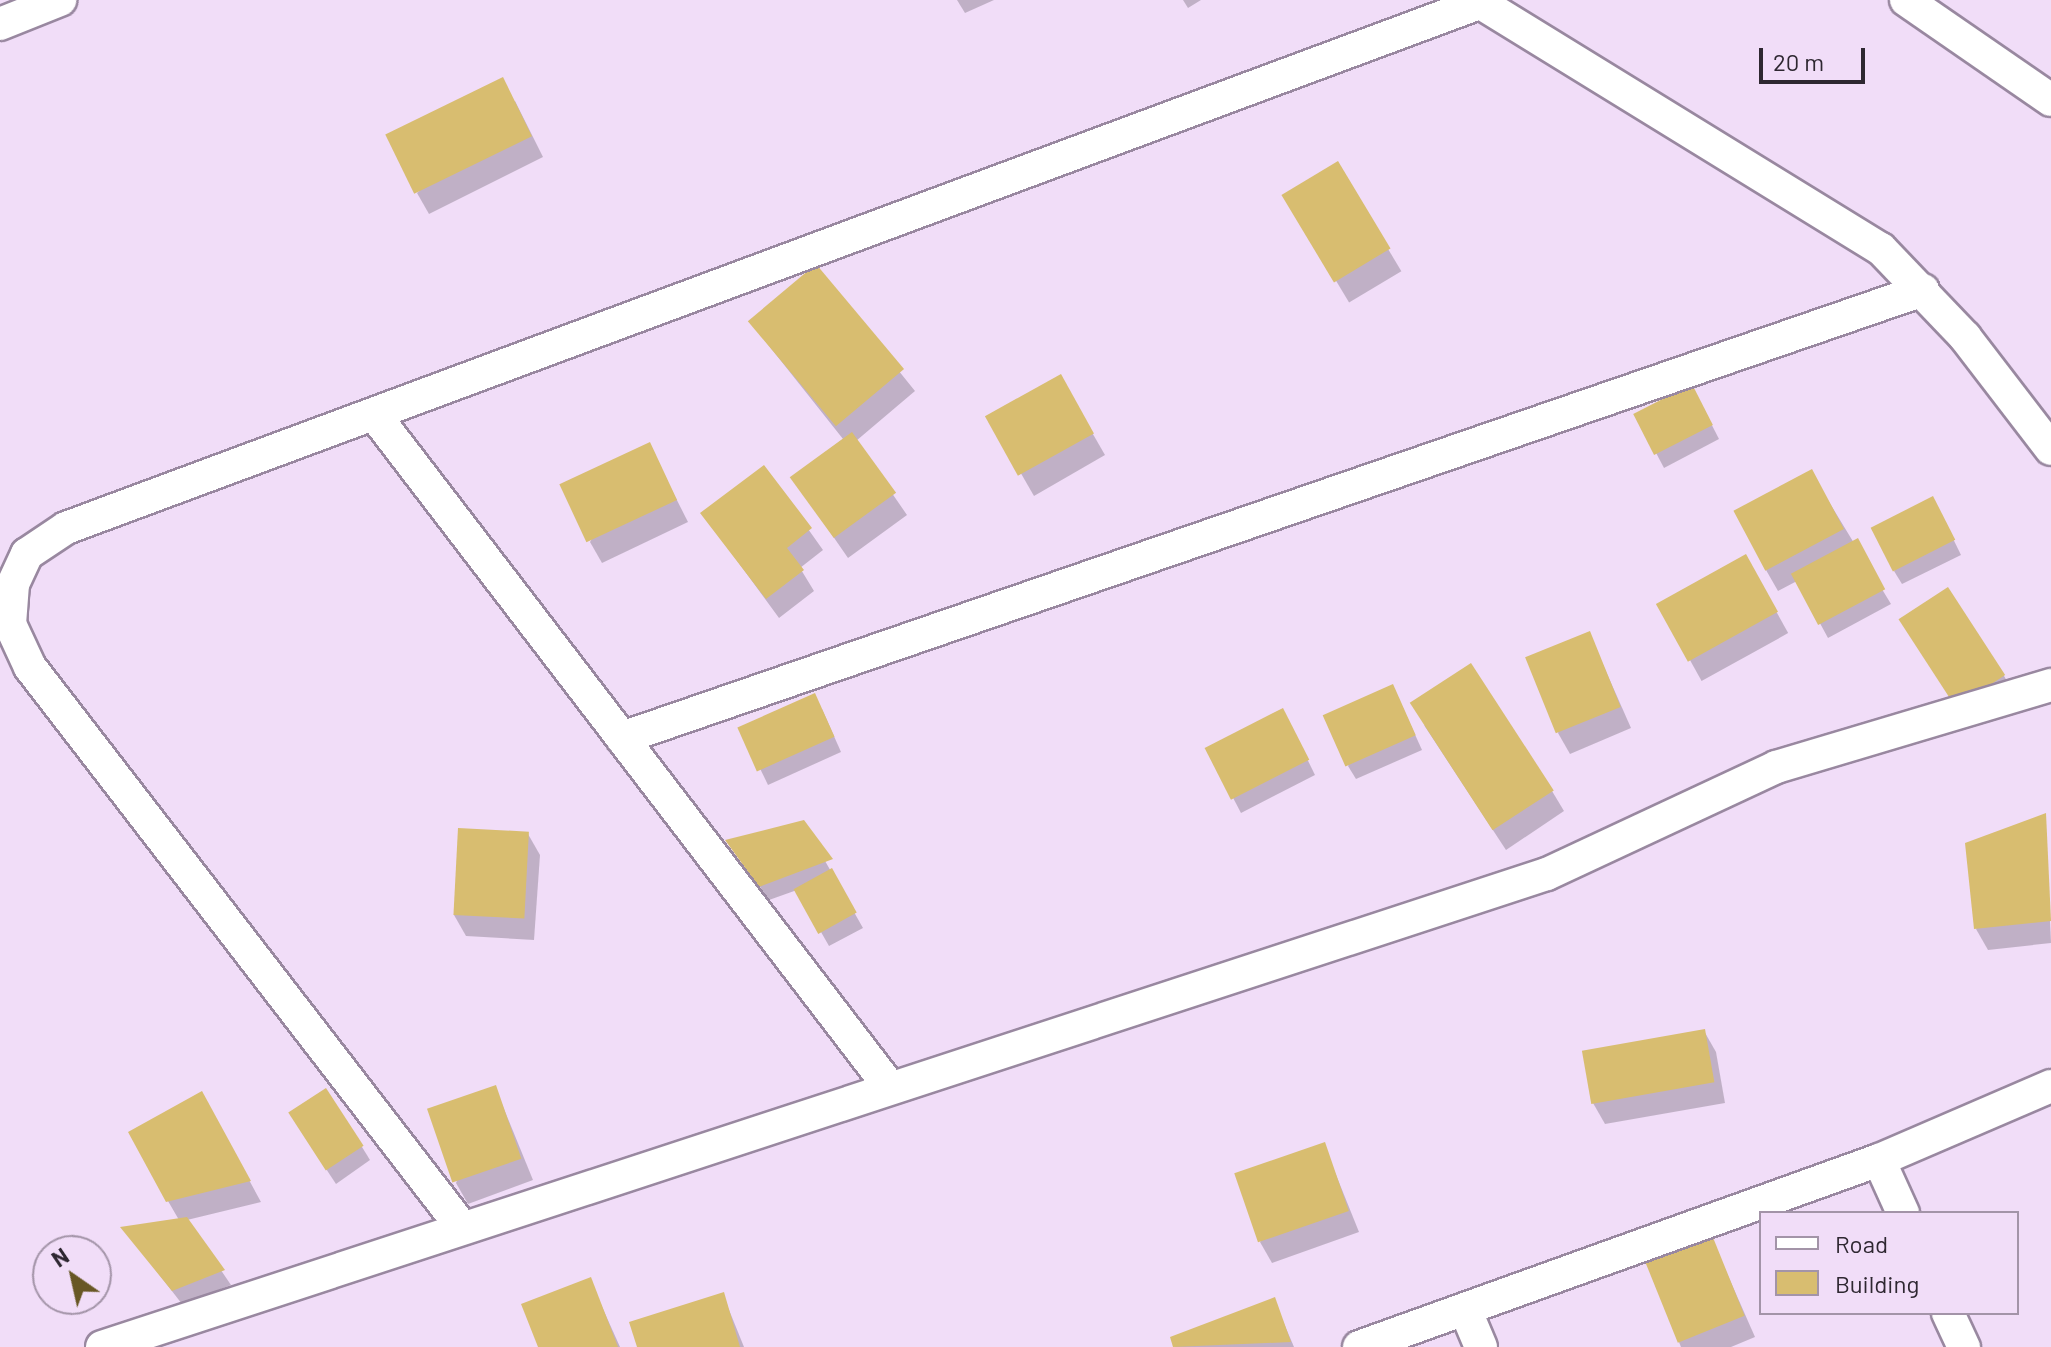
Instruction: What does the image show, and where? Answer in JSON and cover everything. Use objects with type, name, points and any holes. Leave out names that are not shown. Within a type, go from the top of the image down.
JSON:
[{"type":"street","points":[[0,24],[60,0]]},
{"type":"street","points":[[1906,0],[2051,100]]},
{"type":"street","points":[[461,1226],[30,667],[10,624],[13,584],[27,554],[66,528],[377,418],[1478,2],[1822,207],[1923,290],[2051,449]]},
{"type":"street","points":[[622,738],[1923,290]]},
{"type":"street","points":[[377,418],[888,1085]]},
{"type":"street","points":[[102,1347],[888,1085],[1547,874],[1776,767],[2051,685]]},
{"type":"street","points":[[1359,1347],[1879,1160],[2051,1086]]},
{"type":"street","points":[[1879,1160],[1902,1211]]},
{"type":"street","points":[[1465,1309],[1481,1347]]},
{"type":"street","points":[[1949,1315],[1964,1347]]},
{"type":"building","points":[[503,77],[532,136],[414,194],[385,134]]},
{"type":"building","points":[[1338,161],[1391,248],[1334,282],[1281,195]]},
{"type":"building","points":[[816,264],[904,369],[836,426],[748,321]]},
{"type":"building","points":[[1061,374],[1094,433],[1018,476],[985,416]]},
{"type":"building","points":[[1692,384],[1713,425],[1654,455],[1633,414]]},
{"type":"building","points":[[852,432],[896,493],[834,538],[790,477]]},
{"type":"building","points":[[650,442],[677,500],[586,542],[559,484]]},
{"type":"building","points":[[764,465],[812,528],[787,548],[804,570],[766,599],[700,513]]},
{"type":"building","points":[[1812,469],[1844,529],[1765,571],[1733,511]]},
{"type":"building","points":[[1933,496],[1955,540],[1893,571],[1871,528]]},
{"type":"building","points":[[1858,538],[1885,589],[1818,625],[1791,574]]},
{"type":"building","points":[[1746,554],[1778,612],[1688,662],[1656,604]]},
{"type":"building","points":[[1948,587],[2005,675],[1956,707],[1899,619]]},
{"type":"building","points":[[1590,631],[1621,707],[1556,733],[1525,657]]},
{"type":"building","points":[[1471,663],[1554,790],[1493,830],[1410,703]]},
{"type":"building","points":[[1393,684],[1416,735],[1345,766],[1323,715]]},
{"type":"building","points":[[815,693],[835,737],[757,771],[737,728]]},
{"type":"building","points":[[1283,708],[1309,760],[1231,800],[1205,748]]},
{"type":"building","points":[[2046,813],[2051,921],[1974,929],[1965,843]]},
{"type":"building","points":[[804,820],[833,859],[759,887],[725,840]]},
{"type":"building","points":[[458,828],[529,832],[524,919],[453,915]]},
{"type":"building","points":[[832,868],[857,913],[818,934],[794,889]]},
{"type":"building","points":[[1705,1029],[1714,1082],[1591,1104],[1582,1051]]},
{"type":"building","points":[[496,1085],[521,1159],[452,1183],[427,1109]]},
{"type":"building","points":[[326,1088],[364,1146],[326,1170],[288,1113]]},
{"type":"building","points":[[202,1091],[251,1181],[166,1202],[128,1132]]},
{"type":"building","points":[[1325,1142],[1349,1211],[1258,1242],[1234,1173]]},
{"type":"building","points":[[187,1217],[225,1270],[172,1291],[120,1227]]},
{"type":"building","points":[[1712,1235],[1745,1316],[1678,1343],[1645,1262]]},
{"type":"building","points":[[591,1277],[618,1347],[538,1347],[521,1304]]},
{"type":"building","points":[[724,1292],[740,1347],[637,1347],[629,1322]]},
{"type":"building","points":[[1275,1297],[1291,1342],[1173,1347],[1170,1337]]}]
